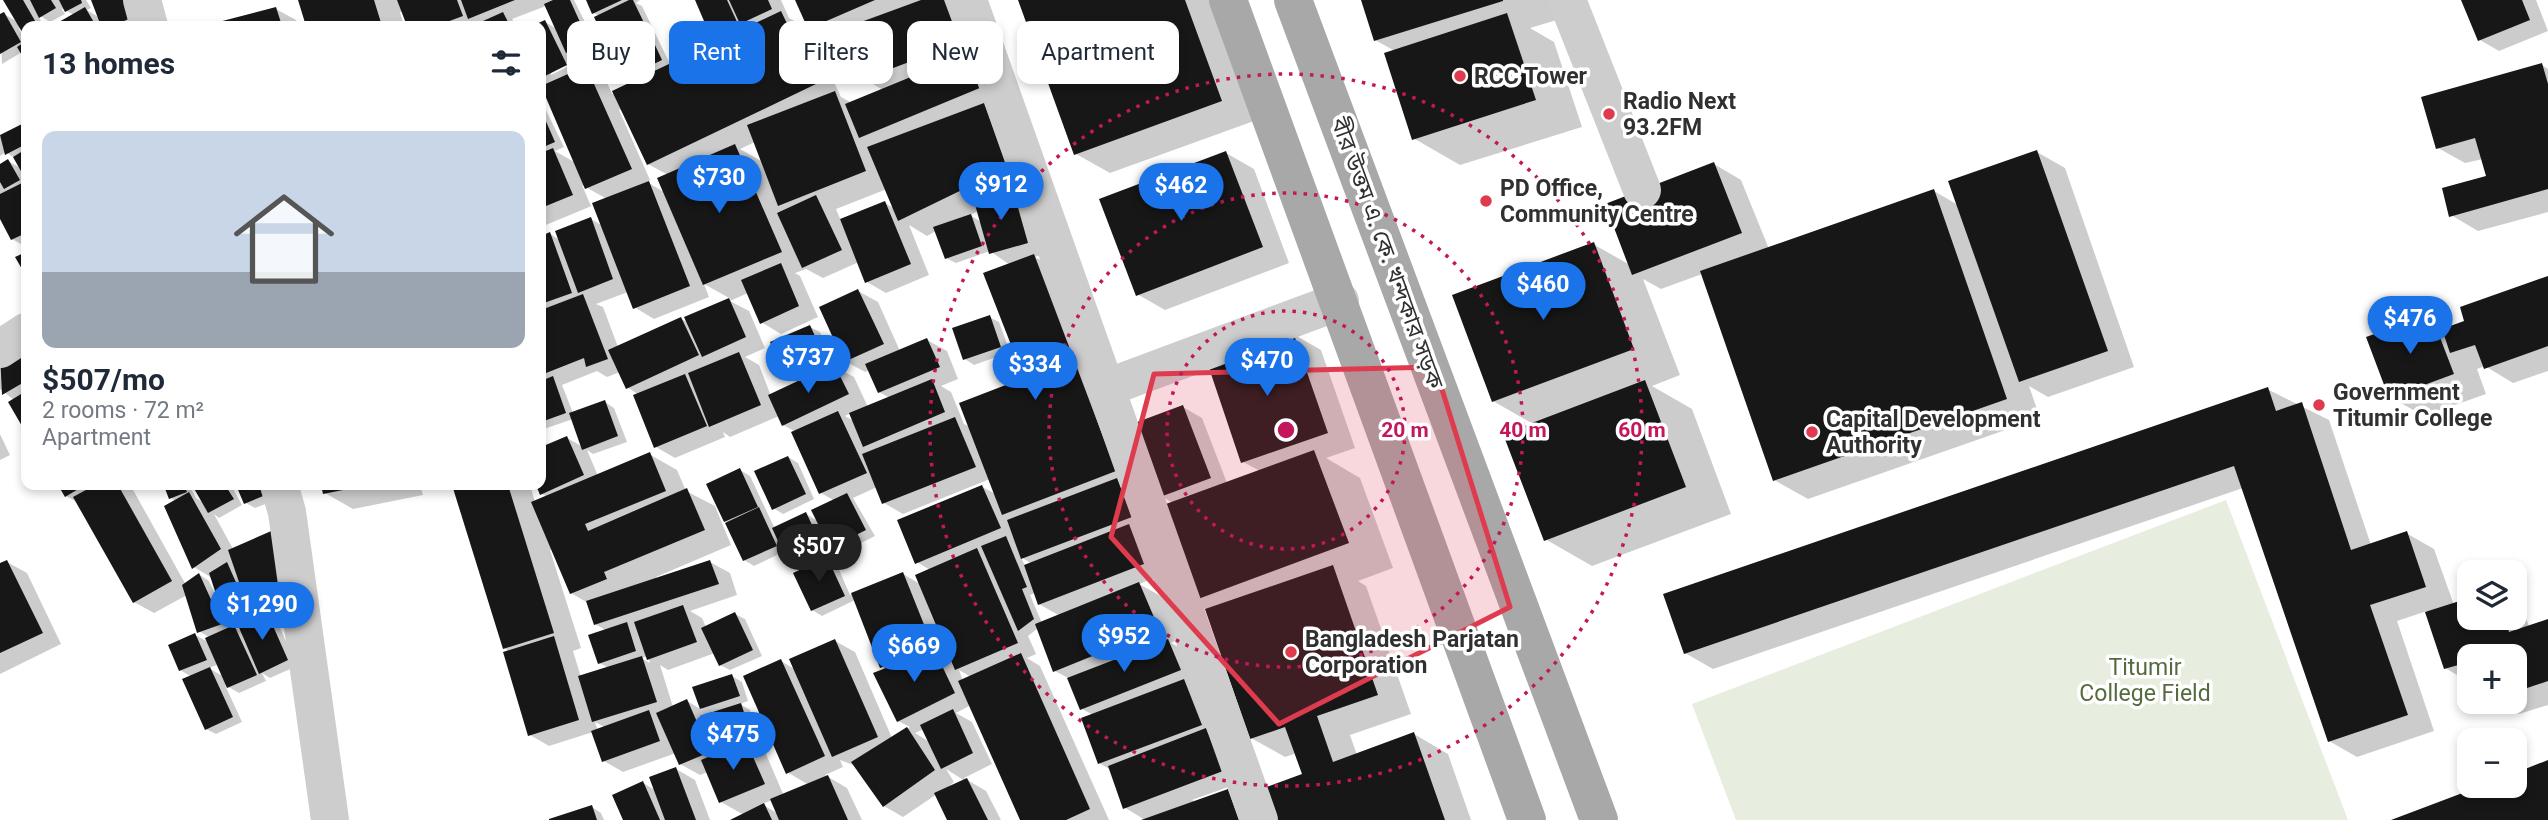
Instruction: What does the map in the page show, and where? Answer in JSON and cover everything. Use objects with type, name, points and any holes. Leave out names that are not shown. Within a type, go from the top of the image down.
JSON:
[{"type":"main road","points":[[1228,0],[1340,301],[1527,820]]},
{"type":"main road","name":"বীর উত্তম এ. কে. খন্দকার সড়ক","points":[[1293,0],[1599,820]]},
{"type":"street","points":[[142,0],[148,21]]},
{"type":"street","points":[[968,0],[1259,820]]},
{"type":"street","points":[[1567,0],[1642,190]]},
{"type":"street","points":[[1106,388],[1340,301]]},
{"type":"street","points":[[0,349],[21,335]]},
{"type":"street","points":[[280,490],[287,512],[330,820]]},
{"type":"highlighted area","points":[[1435,367],[1510,607],[1279,724],[1111,537],[1154,374]]},
{"type":"green space","name":"Titumir College Field","points":[[2226,500],[2348,820],[1736,820],[1692,704]]},
{"type":"building","points":[[3,0],[23,0],[35,21],[21,21],[21,30]]},
{"type":"building","points":[[30,0],[51,0],[56,8],[39,18]]},
{"type":"building","points":[[59,0],[81,0],[82,3],[65,12]]},
{"type":"building","points":[[91,0],[130,0],[136,16],[124,21],[99,21]]},
{"type":"building","points":[[298,0],[374,0],[380,21],[304,21]]},
{"type":"building","points":[[397,0],[457,0],[463,16],[450,21],[405,21]]},
{"type":"building","points":[[461,0],[515,0],[468,19]]},
{"type":"building","points":[[553,0],[570,0],[580,21],[567,21],[566,53],[544,4]]},
{"type":"building","points":[[586,0],[622,0],[592,14]]},
{"type":"building","points":[[633,0],[643,21],[596,21],[594,17]]},
{"type":"building","points":[[695,0],[727,0],[737,21],[704,21]]},
{"type":"building","points":[[729,0],[768,0],[772,9],[746,21],[739,21]]},
{"type":"building","points":[[795,0],[875,0],[826,21],[804,21]]},
{"type":"building","points":[[921,0],[944,0],[952,21],[907,21],[907,63],[893,68],[893,21],[864,21]]},
{"type":"building","points":[[1018,0],[1185,0],[1222,101],[1074,155],[1048,84],[1179,84],[1179,21],[1026,21]]},
{"type":"building","points":[[1361,0],[1503,0],[1503,1],[1374,41]]},
{"type":"building","points":[[2461,0],[2522,0],[2530,20],[2478,41]]},
{"type":"building","points":[[85,7],[93,21],[61,21]]},
{"type":"building","points":[[276,7],[280,21],[222,21]]},
{"type":"building","points":[[781,11],[786,21],[779,21],[779,84],[816,84],[647,165],[612,91],[627,84],[655,84],[655,71],[669,64],[669,84],[765,84],[765,21],[760,21]]},
{"type":"building","points":[[4,12],[21,42],[0,54],[0,14]]},
{"type":"building","points":[[503,12],[508,21],[483,21]]},
{"type":"building","name":"RCC Tower","points":[[1507,13],[1536,100],[1412,140],[1384,53]]},
{"type":"building","points":[[546,22],[567,65],[546,76]]},
{"type":"building","points":[[655,45],[662,60],[655,63]]},
{"type":"building","points":[[2542,63],[2548,84],[2548,189],[2449,217],[2442,188],[2486,176],[2475,138],[2436,149],[2421,97]]},
{"type":"building","points":[[567,74],[567,84],[594,84],[632,169],[585,189],[546,98],[546,84]]},
{"type":"building","points":[[907,79],[907,84],[987,85],[859,138],[845,104]]},
{"type":"building","points":[[835,91],[866,171],[778,206],[747,125]]},
{"type":"building","points":[[984,103],[1007,168],[898,221],[867,147]]},
{"type":"building","points":[[546,121],[555,142],[546,146]]},
{"type":"building","points":[[21,124],[21,147],[5,155],[0,135]]},
{"type":"building","points":[[735,144],[782,252],[703,285],[657,178]]},
{"type":"building","points":[[553,148],[573,195],[546,206],[546,151]]},
{"type":"building","points":[[2037,150],[2108,351],[2019,382],[1948,181]]},
{"type":"building","points":[[1226,151],[1263,247],[1136,296],[1099,199]]},
{"type":"building","points":[[21,152],[21,171],[13,157]]},
{"type":"building","points":[[8,159],[20,180],[4,189],[0,182],[0,164]]},
{"type":"building","points":[[1714,162],[1742,233],[1632,275],[1605,204]]},
{"type":"building","points":[[649,181],[690,286],[633,309],[592,203]]},
{"type":"building","points":[[21,184],[21,235],[11,240],[0,219],[0,194]]},
{"type":"building","points":[[1934,189],[2007,399],[1773,481],[1700,271]]},
{"type":"building","points":[[1013,190],[1028,243],[989,254],[974,201]]},
{"type":"building","points":[[816,195],[842,250],[802,268],[777,213]]},
{"type":"building","points":[[885,201],[911,264],[865,283],[840,219]]},
{"type":"building","points":[[971,214],[982,246],[945,259],[933,227]]},
{"type":"building","points":[[591,217],[613,279],[578,293],[555,231]]},
{"type":"building","points":[[550,232],[572,293],[546,302],[546,234]]},
{"type":"building","points":[[1594,242],[1634,349],[1492,402],[1452,295]]},
{"type":"building","points":[[21,254],[21,267],[15,257]]},
{"type":"building","points":[[1034,254],[1116,471],[1002,515],[959,403],[1024,378],[983,273]]},
{"type":"building","points":[[781,263],[799,306],[760,324],[741,280]]},
{"type":"building","points":[[2548,276],[2548,346],[2484,369],[2475,345],[2450,353],[2442,329],[2464,321],[2460,307]]},
{"type":"building","points":[[858,289],[884,344],[844,362],[819,307]]},
{"type":"building","points":[[583,294],[608,359],[586,367],[584,358],[546,373],[546,308]]},
{"type":"building","points":[[729,298],[746,337],[702,357],[684,317]]},
{"type":"building","points":[[2431,314],[2454,374],[2389,398],[2366,337]]},
{"type":"building","points":[[990,315],[1001,347],[963,360],[952,328]]},
{"type":"building","points":[[681,317],[699,355],[626,389],[608,350]]},
{"type":"building","points":[[810,325],[824,356],[783,373],[770,342]]},
{"type":"building","points":[[1293,332],[1328,433],[1241,463],[1207,362]]},
{"type":"building","points":[[927,338],[940,367],[878,393],[865,364]]},
{"type":"building","points":[[21,339],[21,384],[2,395],[0,352]]},
{"type":"building","points":[[739,352],[761,405],[709,427],[688,373]]},
{"type":"building","points":[[834,364],[849,394],[782,426],[768,395]]},
{"type":"building","points":[[685,374],[707,426],[654,448],[633,395]]},
{"type":"building","points":[[553,376],[566,413],[546,420],[546,379]]},
{"type":"building","points":[[932,379],[945,412],[863,447],[849,413]]},
{"type":"building","points":[[1645,380],[1686,487],[1544,541],[1503,434]]},
{"type":"building","points":[[2268,387],[2276,411],[2302,402],[2351,550],[2407,531],[2426,587],[2370,605],[2408,715],[2328,742],[2234,466],[1684,654],[1663,594]]},
{"type":"building","points":[[21,394],[21,424],[8,402]]},
{"type":"building","points":[[605,400],[618,436],[582,450],[569,413]]},
{"type":"building","points":[[1183,405],[1211,478],[1160,497],[1132,424]]},
{"type":"building","points":[[838,411],[867,473],[819,494],[791,432]]},
{"type":"building","points":[[955,417],[976,467],[882,504],[862,454]]},
{"type":"building","points":[[567,436],[584,475],[540,495],[538,490],[546,490],[546,445]]},
{"type":"building","points":[[1314,450],[1349,543],[1190,602],[1155,508]]},
{"type":"building","points":[[650,452],[666,491],[585,524],[588,531],[687,488],[705,530],[604,572],[607,579],[570,594],[531,502]]},
{"type":"building","points":[[788,456],[806,494],[772,510],[754,471]]},
{"type":"building","points":[[740,468],[758,507],[724,522],[706,484]]},
{"type":"building","points":[[1117,478],[1132,517],[1021,559],[1007,520]]},
{"type":"building","points":[[982,485],[1001,528],[915,564],[897,520]]},
{"type":"building","points":[[61,490],[77,490],[65,497]]},
{"type":"building","points":[[86,490],[121,490],[172,581],[133,603],[73,497]]},
{"type":"building","points":[[166,490],[186,490],[187,492],[169,499]]},
{"type":"building","points":[[195,490],[228,490],[234,499],[208,513]]},
{"type":"building","points":[[238,490],[272,490],[273,492],[244,504]]},
{"type":"building","points":[[322,490],[343,490],[323,494]]},
{"type":"building","points":[[454,490],[510,490],[554,633],[503,649]]},
{"type":"building","points":[[189,492],[221,549],[192,569],[164,506]]},
{"type":"building","points":[[847,493],[866,530],[830,548],[811,510]]},
{"type":"building","points":[[759,507],[777,546],[743,561],[725,523]]},
{"type":"building","points":[[806,512],[824,551],[790,567],[772,528]]},
{"type":"building","points":[[1129,524],[1144,564],[1038,605],[1024,565]]},
{"type":"building","points":[[285,525],[292,599],[249,611],[228,550]]},
{"type":"building","points":[[1006,536],[1027,587],[1022,589],[1034,619],[1018,631],[981,546]]},
{"type":"building","points":[[977,548],[1018,643],[955,670],[915,575]]},
{"type":"building","points":[[827,557],[845,596],[811,611],[793,573]]},
{"type":"building","points":[[7,560],[43,633],[0,653],[0,563]]},
{"type":"building","points":[[710,560],[719,584],[594,625],[586,601]]},
{"type":"building","points":[[227,562],[249,612],[225,621],[209,573]]},
{"type":"building","name":"Bangladesh Parjatan Corporation","points":[[1333,565],[1378,695],[1317,716],[1333,762],[1414,732],[1445,820],[1267,820],[1256,791],[1302,774],[1285,727],[1250,739],[1205,609]]},
{"type":"building","points":[[903,572],[933,647],[880,668],[851,593]]},
{"type":"building","points":[[199,573],[222,624],[197,633],[182,585]]},
{"type":"building","points":[[1139,582],[1159,629],[1053,672],[1035,624]]},
{"type":"building","points":[[2457,602],[2457,630],[2527,630],[2527,626],[2548,619],[2548,681],[2527,688],[2527,644],[2457,644],[2457,665],[2444,669],[2425,612]]},
{"type":"building","points":[[683,605],[697,642],[647,660],[634,622]]},
{"type":"building","points":[[266,610],[288,660],[259,674],[237,623]]},
{"type":"building","points":[[735,612],[753,650],[719,666],[701,628]]},
{"type":"building","points":[[627,622],[636,651],[598,664],[588,635]]},
{"type":"building","points":[[234,625],[257,675],[227,688],[205,638]]},
{"type":"building","points":[[195,633],[207,660],[179,671],[168,645]]},
{"type":"building","points":[[554,636],[579,720],[528,736],[503,652]]},
{"type":"building","points":[[835,639],[878,737],[832,757],[789,659]]},
{"type":"building","points":[[1168,639],[1181,670],[1080,710],[1067,678]]},
{"type":"building","points":[[934,649],[955,693],[897,722],[873,673]]},
{"type":"building","points":[[1021,653],[1090,809],[1066,820],[1020,820],[958,681]]},
{"type":"building","points":[[642,656],[657,702],[592,722],[578,676]]},
{"type":"building","points":[[781,659],[825,756],[786,774],[743,676]]},
{"type":"building","points":[[210,667],[233,717],[205,730],[182,679]]},
{"type":"building","points":[[732,674],[740,696],[700,709],[692,687]]},
{"type":"building","points":[[1184,679],[1202,725],[1098,764],[1081,718]]},
{"type":"building","points":[[687,699],[710,752],[679,765],[656,713]]},
{"type":"building","points":[[741,703],[748,725],[707,738],[700,716]]},
{"type":"building","points":[[953,709],[973,753],[941,769],[920,725]]},
{"type":"building","points":[[649,710],[660,741],[602,762],[591,731]]},
{"type":"building","points":[[907,727],[935,770],[883,807],[851,762]]},
{"type":"building","points":[[1206,728],[1223,771],[1123,809],[1108,766]]},
{"type":"building","points":[[746,741],[765,784],[719,803],[701,760]]},
{"type":"building","points":[[2548,760],[2548,820],[2391,820],[2457,795],[2457,798],[2527,798],[2527,768]]},
{"type":"building","points":[[676,767],[696,820],[665,820],[649,777]]},
{"type":"building","points":[[828,775],[848,820],[779,820],[770,799]]},
{"type":"building","points":[[967,778],[988,820],[947,820],[934,793]]},
{"type":"building","points":[[643,781],[660,820],[623,820],[612,795]]},
{"type":"building","points":[[1228,789],[1239,820],[1141,820]]},
{"type":"building","points":[[764,803],[772,820],[730,820]]},
{"type":"building","points":[[592,805],[597,820],[549,820],[549,819]]},
{"type":"place","name":"RCC Tower","points":[[1460,76]]},
{"type":"place","name":"Radio Next 93.2FM","points":[[1609,114]]},
{"type":"place","name":"PD Office, Community Centre","points":[[1486,201]]},
{"type":"place","name":"Government Titumir College","points":[[2319,405]]},
{"type":"place","name":"Capital Development Authority","points":[[1812,432]]},
{"type":"place","name":"Bangladesh Parjatan Corporation","points":[[1291,652]]}]
